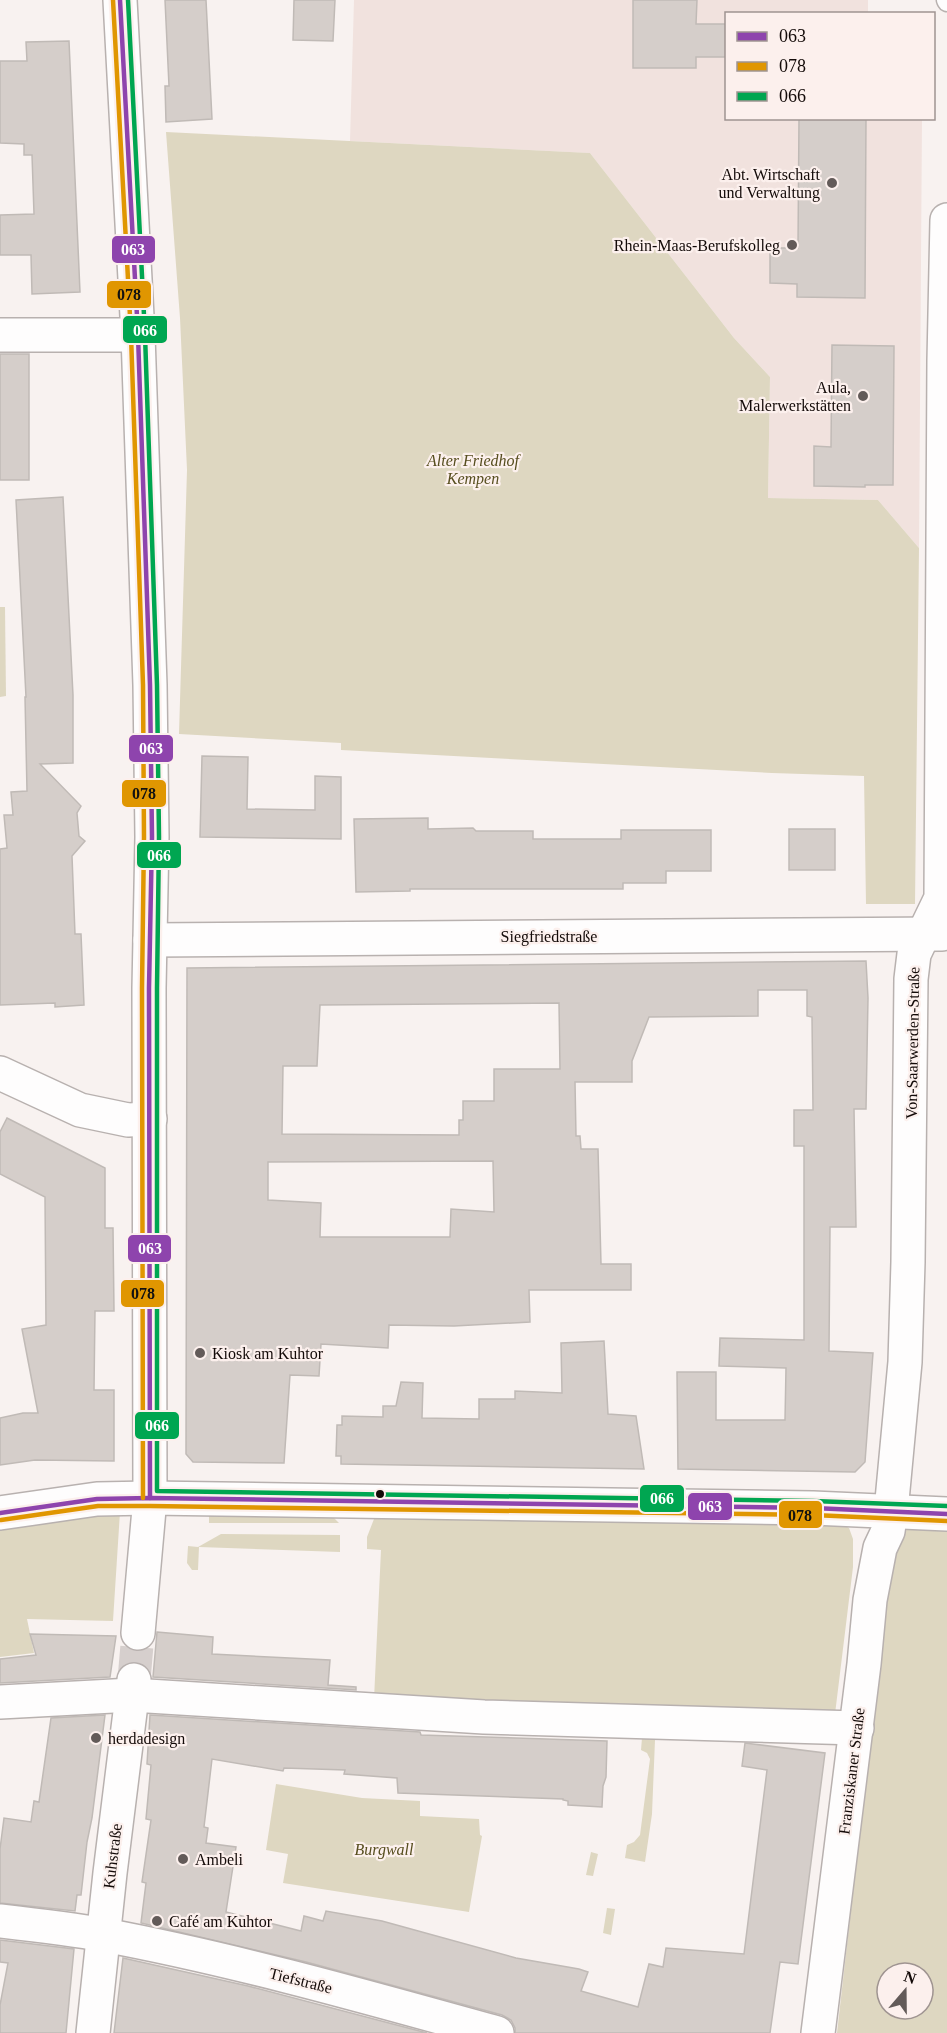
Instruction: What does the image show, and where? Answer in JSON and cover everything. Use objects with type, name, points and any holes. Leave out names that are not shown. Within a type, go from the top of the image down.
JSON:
[{"type":"street","points":[[120,0],[138,335],[150,673],[152,837],[150,1498],[138,1633]]},
{"type":"street","name":"Von-Saarwerden-Straße","points":[[891,1511],[906,1328],[911,979],[914,954],[935,934],[941,898],[947,220]]},
{"type":"street","points":[[0,335],[138,335]]},
{"type":"street","name":"Siegfriedstraße","points":[[150,940],[935,934]]},
{"type":"street","points":[[0,1072],[80,1110],[128,1120],[150,1119]]},
{"type":"street","points":[[0,1513],[97,1499],[150,1498],[702,1506],[947,1514]]},
{"type":"street","name":"Franziskaner Straße","points":[[818,2033],[857,1728],[870,1600],[880,1548],[888,1531],[891,1511]]},
{"type":"street","points":[[0,1702],[96,1696],[133,1688],[484,1717],[857,1728]]},
{"type":"street","name":"Kuhstraße","points":[[93,2033],[133,1688]]},
{"type":"street","name":"Tiefstraße","points":[[0,1921],[103,1935],[214,1959],[498,2033]]},
{"type":"shaded area","name":"Rhein-Maas-Berufskolleg","points":[[354,0],[868,0],[868,12],[725,12],[725,120],[922,120],[919,548],[878,500],[768,498],[770,377],[734,338],[590,153],[350,141]]},
{"type":"green space","name":"Alter Friedhof Kempen","points":[[166,132],[590,153],[734,338],[770,377],[768,498],[878,500],[919,548],[915,904],[866,904],[864,776],[341,750],[341,743],[179,734],[187,470],[180,318]]},
{"type":"green space","points":[[0,607],[5,607],[6,696],[0,697]]},
{"type":"green space","points":[[120,1512],[113,1621],[27,1619],[34,1653],[0,1657],[0,1524]]},
{"type":"green space","points":[[209,1515],[333,1517],[339,1523],[209,1523]]},
{"type":"green space","points":[[374,1519],[838,1522],[849,1528],[853,1539],[853,1567],[835,1714],[374,1699],[381,1550],[367,1549],[367,1537]]},
{"type":"green space","points":[[915,1526],[947,1528],[947,2033],[837,2033],[891,1557],[901,1533]]},
{"type":"green space","points":[[221,1534],[340,1535],[340,1552],[199,1547],[198,1570],[192,1570],[187,1563],[188,1546],[198,1547]]},
{"type":"green space","points":[[642,1738],[655,1740],[652,1814],[645,1862],[625,1858],[627,1845],[634,1842],[640,1835],[650,1759],[647,1753],[641,1750]]},
{"type":"green space","name":"Burgwall","points":[[276,1784],[362,1798],[420,1801],[420,1816],[479,1819],[482,1836],[469,1912],[283,1883],[288,1854],[266,1850]]},
{"type":"green space","points":[[591,1852],[598,1854],[593,1876],[586,1875]]},
{"type":"green space","points":[[607,1908],[615,1909],[611,1935],[603,1933]]},
{"type":"building","points":[[165,0],[206,0],[212,119],[166,122],[165,86],[169,86]]},
{"type":"building","points":[[294,0],[335,0],[333,41],[293,40]]},
{"type":"building","points":[[633,0],[697,0],[696,24],[725,24],[725,57],[696,57],[696,68],[633,68]]},
{"type":"building","points":[[69,41],[80,292],[32,294],[31,255],[0,255],[0,215],[34,214],[32,155],[24,155],[24,144],[0,143],[0,61],[27,61],[26,42]]},
{"type":"building","name":"Abt. Wirtschaft und Verwaltung","points":[[799,120],[866,120],[865,298],[797,297],[797,284],[770,283],[770,248],[798,248]]},
{"type":"building","name":"Aula, Malerwerkstätten","points":[[832,345],[894,346],[893,485],[814,486],[814,446],[831,447]]},
{"type":"building","points":[[0,354],[29,354],[29,480],[0,480]]},
{"type":"building","points":[[63,497],[73,695],[73,763],[40,764],[81,806],[77,813],[79,836],[85,841],[72,856],[75,934],[81,934],[84,1005],[55,1007],[55,1003],[0,1005],[0,849],[7,848],[4,815],[13,815],[11,792],[27,791],[26,697],[16,500]]},
{"type":"building","points":[[202,756],[248,757],[247,809],[315,810],[315,776],[341,777],[341,839],[200,837]]},
{"type":"building","points":[[428,818],[428,829],[473,828],[476,831],[533,831],[533,839],[621,839],[621,830],[711,830],[711,871],[666,871],[666,883],[623,883],[623,889],[410,889],[410,891],[356,892],[354,819]]},
{"type":"building","points":[[789,829],[835,829],[835,870],[789,870]]},
{"type":"building","points":[[866,961],[868,998],[866,1109],[854,1109],[856,1227],[830,1227],[829,1351],[873,1353],[865,1462],[855,1472],[678,1469],[677,1372],[716,1372],[716,1420],[785,1420],[786,1368],[719,1366],[720,1338],[804,1340],[804,1146],[794,1146],[794,1110],[813,1110],[812,1017],[807,1016],[807,990],[758,990],[758,1016],[649,1017],[632,1061],[632,1082],[575,1082],[576,1136],[580,1136],[581,1149],[598,1149],[601,1264],[631,1264],[631,1290],[529,1290],[530,1322],[454,1326],[389,1325],[388,1348],[321,1344],[319,1376],[290,1375],[284,1463],[193,1462],[186,1454],[187,968]],"holes":[[[559,1003],[560,1069],[494,1069],[494,1101],[463,1101],[463,1120],[459,1120],[459,1135],[282,1134],[283,1066],[317,1066],[320,1005]],[[493,1161],[494,1212],[451,1209],[450,1237],[320,1237],[321,1203],[268,1200],[268,1162]]]},
{"type":"building","points":[[7,1118],[105,1168],[105,1228],[113,1228],[114,1311],[95,1311],[94,1390],[114,1390],[114,1461],[35,1460],[0,1465],[0,1418],[23,1413],[38,1413],[22,1329],[46,1325],[45,1197],[0,1174],[0,1132]]},
{"type":"building","points":[[604,1341],[608,1414],[636,1416],[644,1469],[341,1464],[341,1456],[336,1456],[337,1425],[342,1425],[342,1416],[383,1417],[383,1406],[396,1406],[401,1382],[423,1383],[422,1418],[479,1419],[479,1399],[515,1399],[515,1391],[562,1393],[561,1343]]},
{"type":"building","points":[[157,1632],[213,1637],[212,1654],[330,1660],[328,1685],[356,1687],[356,1690],[153,1677]]},
{"type":"building","points":[[30,1634],[116,1636],[110,1677],[0,1683],[0,1659],[36,1655]]},
{"type":"building","points":[[105,1715],[81,1895],[77,1895],[75,1911],[0,1903],[0,1849],[4,1818],[31,1822],[34,1801],[39,1802],[51,1718]]},
{"type":"building","points":[[150,1715],[420,1732],[421,1735],[607,1741],[602,1807],[568,1805],[568,1801],[563,1799],[398,1793],[397,1778],[344,1774],[345,1770],[284,1768],[283,1771],[212,1759],[204,1827],[208,1828],[206,1843],[236,1847],[226,1912],[301,1931],[304,1916],[323,1921],[326,1911],[382,1921],[516,1958],[588,1972],[581,1991],[638,2007],[649,1964],[663,1967],[666,1948],[744,1954],[767,1770],[742,1766],[745,1743],[825,1753],[798,1964],[780,1962],[770,2033],[515,2033],[511,2020],[502,2015],[306,1962],[141,1923],[146,1883],[142,1882],[151,1820],[146,1819],[151,1765],[147,1764]]},
{"type":"building","points":[[0,1940],[74,1949],[66,2033],[0,2033],[0,2005],[8,1963],[0,1962]]},
{"type":"building","points":[[123,1958],[248,1986],[427,2033],[114,2033]]},
{"type":"tunnel","points":[[134,1680],[138,1633]]},
{"type":"transit line","name":"078","points":[[113,0],[131,335],[143,685],[143,1498]]},
{"type":"transit line","name":"063","points":[[120,0],[138,335],[150,685],[152,837],[149,988],[150,1498]]},
{"type":"transit line","name":"066","points":[[128,0],[145,335],[157,685],[159,837],[157,1491],[813,1501],[947,1506]]},
{"type":"transit line","name":"063","points":[[0,1513],[97,1499],[150,1498],[813,1508],[947,1514]]},
{"type":"transit line","name":"078","points":[[1,1520],[98,1506],[150,1506],[813,1515],[947,1521]]},
{"type":"place","name":"Abt. Wirtschaft und Verwaltung","points":[[832,183]]},
{"type":"place","name":"Rhein-Maas-Berufskolleg","points":[[792,245]]},
{"type":"place","name":"Aula, Malerwerkstätten","points":[[863,396]]},
{"type":"place","name":"Kiosk am Kuhtor","points":[[200,1353]]},
{"type":"place","name":"herdadesign","points":[[96,1738]]},
{"type":"place","name":"Ambeli","points":[[183,1859]]},
{"type":"place","name":"Café am Kuhtor","points":[[157,1921]]}]
